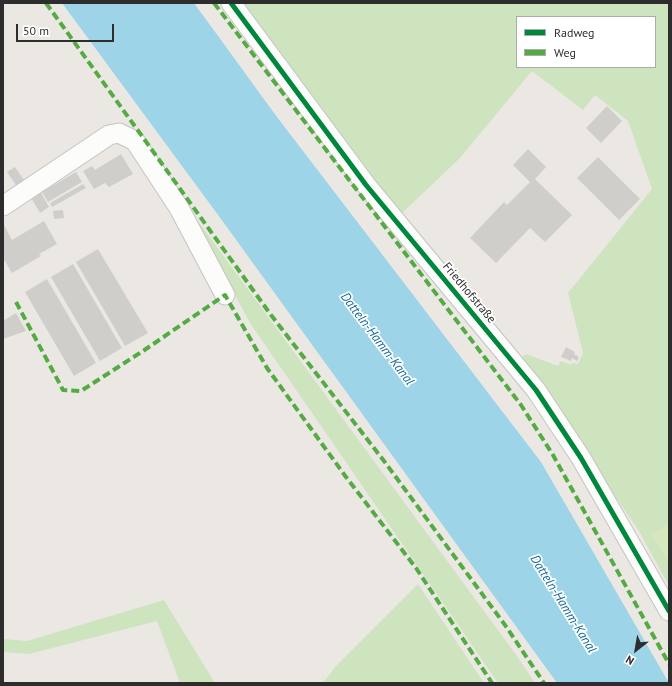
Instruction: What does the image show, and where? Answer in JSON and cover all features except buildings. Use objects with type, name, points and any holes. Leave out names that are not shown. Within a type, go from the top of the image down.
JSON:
[{"type":"street","name":"Friedhofstraße","points":[[231,3],[366,185],[536,390],[581,458],[669,611]]},
{"type":"street","points":[[3,206],[109,135],[119,133],[135,141],[147,159],[179,208],[225,295]]},
{"type":"green space","points":[[238,3],[669,3],[669,586],[639,531],[520,358],[526,354],[558,366],[561,361],[571,365],[572,363],[578,364],[583,353],[568,293],[652,189],[628,121],[595,95],[583,110],[532,71],[460,158],[397,218]]},
{"type":"green space","points":[[189,209],[517,656],[535,683],[498,683],[250,323]]},
{"type":"green space","points":[[669,524],[669,563],[652,535]]},
{"type":"green space","points":[[418,584],[484,683],[323,683],[336,666]]},
{"type":"green space","points":[[164,600],[215,683],[180,683],[157,621],[29,654],[3,652],[3,639],[27,641]]},
{"type":"water","name":"Datteln-Hamm-Kanal","points":[[62,3],[194,3],[277,117],[541,462],[669,683],[557,683],[221,219]]},
{"type":"marked path","points":[[46,3],[271,315],[384,461],[505,625],[544,683]]},
{"type":"marked path","points":[[214,3],[521,405],[553,455],[669,664]]},
{"type":"marked path","points":[[16,302],[63,390],[81,391],[225,295],[267,368],[346,477],[416,568],[492,683]]},
{"type":"cycle path","points":[[231,3],[366,185],[536,390],[581,458],[669,611]]}]
